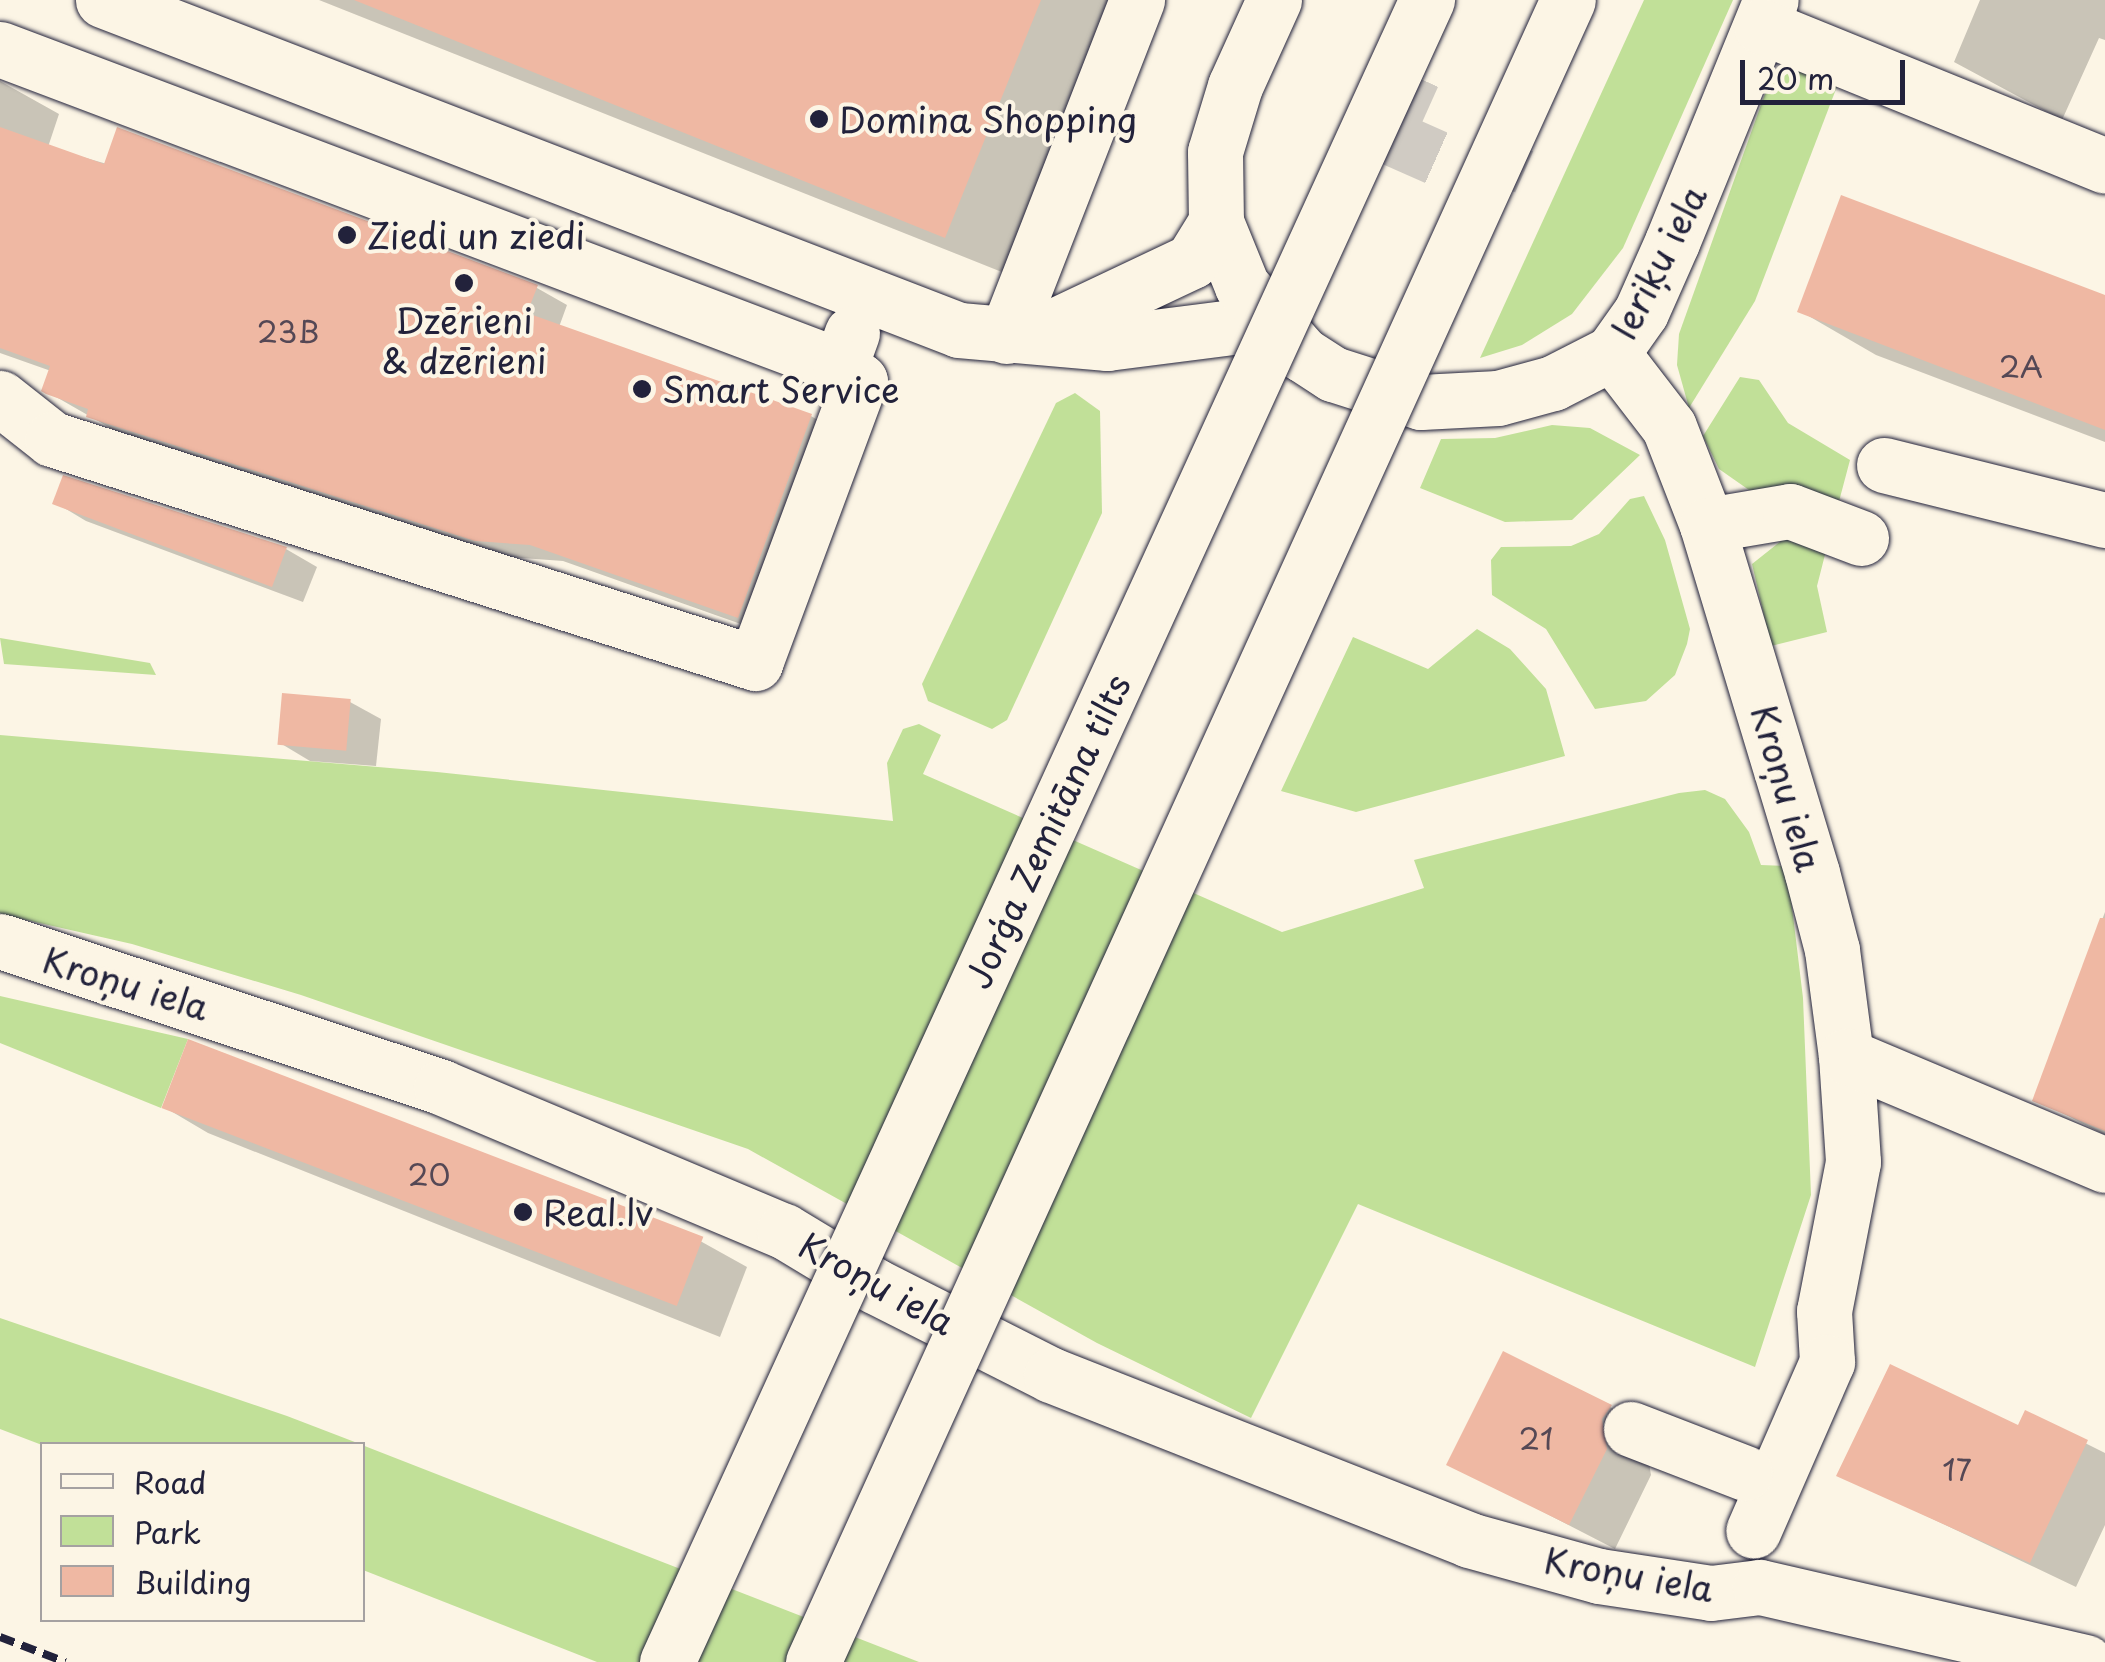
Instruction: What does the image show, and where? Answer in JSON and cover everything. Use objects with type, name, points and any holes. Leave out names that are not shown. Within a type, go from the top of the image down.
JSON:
[{"type":"street","points":[[103,0],[866,298],[959,330],[1107,343],[1270,322]]},
{"type":"street","points":[[1018,337],[1137,0]]},
{"type":"street","name":"Ieriķu iela","points":[[1274,0],[1235,86],[1215,152],[1216,222],[1242,286],[1270,322],[1333,374],[1420,402],[1498,398],[1553,383],[1612,353],[1641,312],[1766,13]]},
{"type":"street","name":"Jorģa Zemitāna tilts","points":[[667,1662],[1426,0]]},
{"type":"street","points":[[814,1662],[1568,0]]},
{"type":"street","points":[[1766,13],[2105,166]]},
{"type":"street","points":[[0,49],[840,366],[860,381],[755,663],[52,440],[0,398]]},
{"type":"street","points":[[1018,337],[1192,261],[1216,222]]},
{"type":"street","points":[[840,366],[866,298]]},
{"type":"street","name":"Kroņu iela","points":[[1612,353],[1669,427],[1707,525],[1812,873],[1832,950],[1846,1056],[1853,1162],[1824,1311],[1827,1362],[1753,1531]]},
{"type":"street","points":[[1884,465],[2105,520]]},
{"type":"street","points":[[1707,525],[1790,511],[1861,538]]},
{"type":"street","name":"Kroņu iela","points":[[0,941],[441,1088],[784,1231],[875,1286],[1051,1375],[1468,1540],[1599,1576],[1711,1593],[1760,1586],[2085,1662]]},
{"type":"street","points":[[1846,1056],[2105,1165]]},
{"type":"street","name":"Kroņu iela","points":[[1760,1586],[1745,1472],[1794,1350],[1824,1311]]},
{"type":"street","points":[[1631,1429],[1745,1472]]},
{"type":"green space","points":[[1644,0],[1733,0],[1623,248],[1572,314],[1522,345],[1480,358]]},
{"type":"green space","points":[[1800,65],[1841,76],[1755,301],[1689,408],[1677,365],[1679,334],[1767,88]]},
{"type":"green space","points":[[1740,377],[1759,380],[1788,423],[1850,460],[1837,509],[1749,490],[1719,469],[1703,436]]},
{"type":"green space","points":[[1075,393],[1100,411],[1102,513],[1007,720],[992,729],[928,701],[922,684],[1056,403]]},
{"type":"green space","points":[[1552,425],[1590,428],[1640,455],[1572,520],[1505,522],[1420,488],[1441,439],[1495,438]]},
{"type":"green space","points":[[1644,496],[1665,540],[1690,629],[1687,644],[1675,675],[1646,701],[1595,709],[1546,629],[1492,595],[1491,560],[1501,547],[1571,546],[1599,534],[1630,499]]},
{"type":"green space","points":[[1786,537],[1828,543],[1817,586],[1827,632],[1771,646],[1752,564]]},
{"type":"green space","points":[[1477,629],[1510,649],[1546,689],[1565,756],[1356,812],[1281,791],[1353,637],[1428,669]]},
{"type":"green space","points":[[0,638],[150,663],[156,675],[4,664]]},
{"type":"green space","points":[[919,724],[941,735],[923,774],[1282,932],[1424,888],[1414,860],[1679,793],[1705,790],[1725,799],[1749,832],[1761,865],[1787,866],[1803,998],[1811,1195],[1755,1367],[1358,1204],[1251,1418],[1097,1343],[748,1149],[301,995],[132,944],[0,914],[0,735],[437,772],[893,821],[887,763],[903,729]]},
{"type":"green space","points":[[0,996],[188,1039],[161,1108],[0,1043]]},
{"type":"green space","points":[[0,1318],[355,1442],[40,1444],[0,1429]]},
{"type":"green space","points":[[365,1446],[919,1662],[597,1662],[365,1571]]},
{"type":"building","name":"Domina Shopping","points":[[354,0],[1041,0],[945,238]]},
{"type":"building","points":[[0,127],[104,164],[117,127],[538,285],[527,313],[812,414],[738,618],[530,545],[475,541],[86,417],[88,409],[41,391],[50,366],[0,348]]},
{"type":"building","points":[[1841,195],[2105,295],[2105,430],[1797,312]]},
{"type":"building","points":[[63,475],[287,547],[272,587],[52,504]]},
{"type":"building","points":[[282,693],[351,699],[346,751],[277,745]]},
{"type":"building","points":[[2100,918],[2105,918],[2105,1131],[2032,1101]]},
{"type":"building","points":[[188,1039],[703,1237],[677,1306],[161,1108]]},
{"type":"building","points":[[1503,1351],[1612,1405],[1602,1419],[1607,1449],[1569,1525],[1446,1465]]},
{"type":"building","points":[[1890,1364],[2018,1425],[2025,1410],[2088,1440],[2030,1563],[1836,1476]]},
{"type":"tunnel","points":[[1413,75],[1386,135],[1490,181],[1508,140]]},
{"type":"railway","points":[[0,1637],[65,1662]]},
{"type":"place","name":"Domina Shopping","points":[[819,119]]},
{"type":"place","name":"Ziedi un ziedi","points":[[347,235]]},
{"type":"place","name":"Dzērieni & dzērieni","points":[[464,283]]},
{"type":"place","name":"Smart Service","points":[[642,389]]},
{"type":"place","name":"Real.lv","points":[[523,1212]]}]
